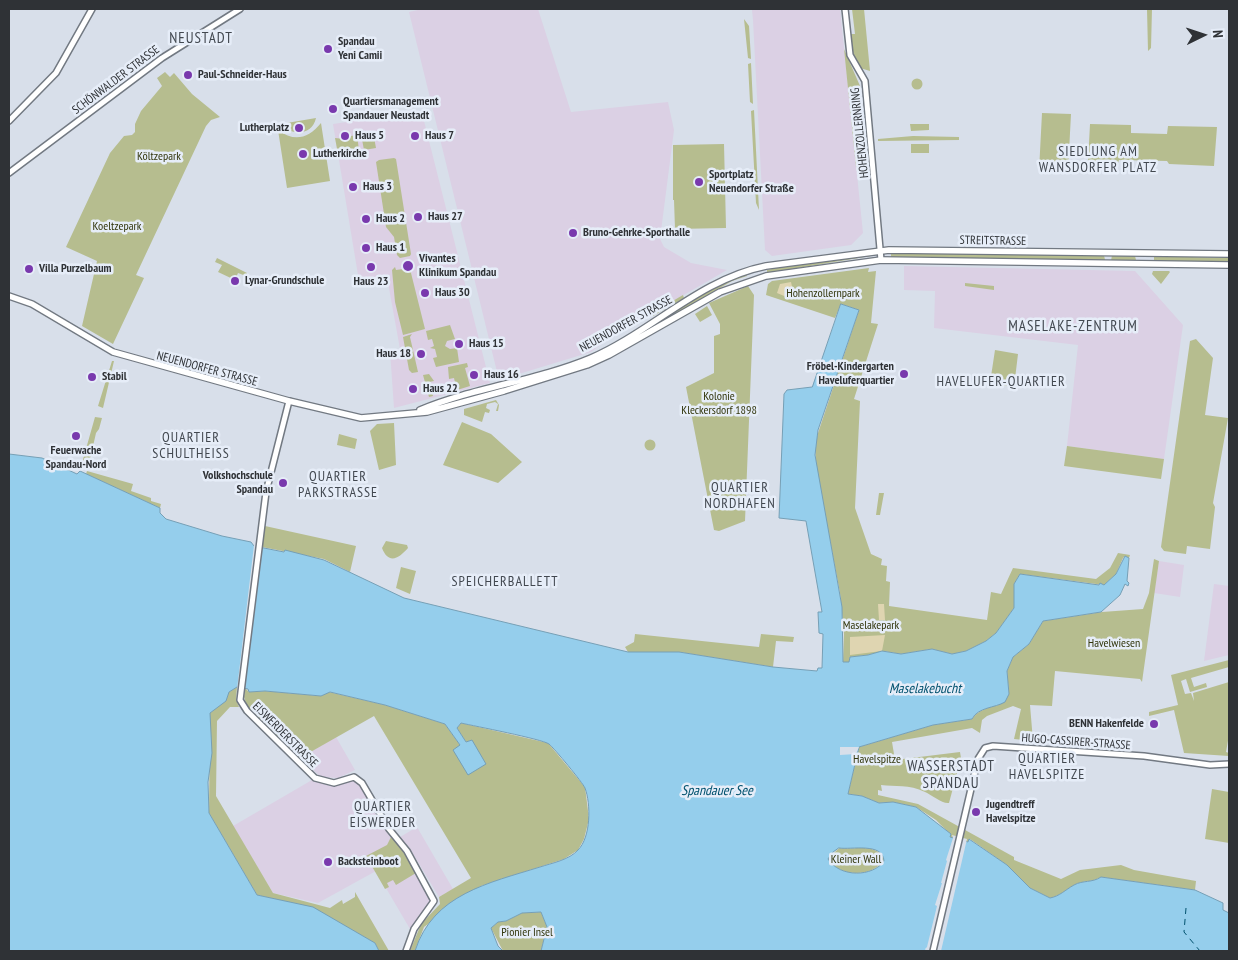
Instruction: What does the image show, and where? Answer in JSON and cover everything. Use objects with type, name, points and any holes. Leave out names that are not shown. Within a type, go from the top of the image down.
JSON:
[{"type":"main road","name":"STREITSTRASSE","points":[[757,267],[881,250],[1229,254]]},
{"type":"main road","name":"STREITSTRASSE","points":[[758,278],[881,260],[1229,265]]},
{"type":"main road","name":"NEUENDORFER STRASSE","points":[[9,296],[32,304],[113,352],[354,418],[413,413],[593,357],[718,283],[757,267]]},
{"type":"main road","name":"NEUENDORFER STRASSE","points":[[442,405],[504,391],[596,362],[720,292],[758,278]]},
{"type":"street","points":[[9,120],[52,77],[92,9]]},
{"type":"street","name":"SCHÖNWALDER STRASSE","points":[[9,173],[162,58],[240,9]]},
{"type":"street","name":"HOHENZOLLERNRING","points":[[845,9],[850,54],[865,81],[881,260]]},
{"type":"street","name":"EISWERDERSTRASSE","points":[[289,401],[266,492],[240,700],[243,707],[315,778],[334,783],[354,777],[360,780],[389,829],[406,851],[434,900],[414,929],[406,951]]},
{"type":"street","name":"HUGO-CASSIRER-STRASSE","points":[[933,951],[978,759],[982,750],[988,747],[1144,756],[1210,765],[1229,764]]},
{"type":"shaded area","points":[[422,9],[538,9],[571,112],[668,102],[674,130],[660,239],[664,247],[691,263],[727,270],[616,334],[591,352],[499,380],[409,12]]},
{"type":"shaded area","points":[[749,9],[840,9],[863,233],[851,245],[772,256],[765,250],[753,20],[752,10]]},
{"type":"shaded area","name":"Vivantes Klinikum Spandau","points":[[420,111],[490,383],[394,408],[390,351],[400,349],[387,277],[359,281],[333,124]]},
{"type":"shaded area","points":[[904,266],[1135,271],[1183,325],[1164,459],[1067,446],[1078,345],[934,328],[935,291],[904,290]]},
{"type":"shaded area","points":[[1159,561],[1184,565],[1180,597],[1154,593]]},
{"type":"shaded area","points":[[1214,584],[1229,586],[1229,655],[1204,661]]},
{"type":"shaded area","points":[[336,737],[355,770],[338,778],[321,777],[300,758]]},
{"type":"shaded area","points":[[312,780],[330,786],[353,780],[358,781],[390,836],[404,853],[430,897],[430,903],[410,929],[376,871],[318,903],[273,893],[233,826]]},
{"type":"shaded area","points":[[417,827],[453,889],[439,897],[409,847],[400,837]]},
{"type":"green space","points":[[852,9],[864,9],[870,71],[860,68],[853,53],[850,34],[855,34]]},
{"type":"green space","points":[[1147,9],[1152,9],[1151,48],[1148,51]]},
{"type":"green space","points":[[744,19],[749,26],[751,59],[748,58]]},
{"type":"green space","points":[[844,49],[860,86],[869,165],[856,167]]},
{"type":"green space","points":[[751,63],[753,104],[750,102],[748,64]]},
{"type":"green space","name":"Koeltzepark","points":[[165,72],[170,77],[174,73],[192,94],[220,117],[211,120],[206,126],[136,275],[144,278],[113,344],[82,326],[97,261],[66,247],[110,153],[124,136],[132,135],[135,132],[135,124],[141,111],[162,86],[157,78]]},
{"type":"green space","points":[[917,78],[923,84],[917,90],[911,84]]},
{"type":"green space","points":[[754,110],[759,210],[756,203],[751,111]]},
{"type":"green space","points":[[1042,113],[1071,114],[1068,171],[1039,171]]},
{"type":"green space","points":[[316,118],[310,128],[301,132],[290,131],[281,124]]},
{"type":"green space","points":[[321,123],[330,181],[287,188],[278,130],[290,136],[301,137],[311,133]]},
{"type":"green space","points":[[910,124],[929,124],[929,130],[911,131]]},
{"type":"green space","points":[[1090,124],[1131,125],[1131,133],[1167,134],[1168,126],[1217,127],[1214,166],[1169,164],[1167,161],[1119,160],[1118,163],[1088,162]]},
{"type":"green space","points":[[373,132],[376,148],[364,150],[361,134]]},
{"type":"green space","points":[[357,135],[359,150],[350,151],[346,149],[346,153],[338,154],[335,138],[345,139],[345,137]]},
{"type":"green space","points":[[913,136],[959,137],[959,140],[878,141],[878,139]]},
{"type":"green space","name":"Sportplatz Neuendorfer Straße","points":[[724,144],[726,228],[675,229],[673,145]]},
{"type":"green space","points":[[911,144],[929,144],[929,153],[911,153]]},
{"type":"green space","points":[[396,159],[411,254],[410,256],[400,258],[397,255],[394,237],[386,227],[376,162]]},
{"type":"green space","points":[[871,253],[871,256],[767,273],[767,270],[800,263]]},
{"type":"green space","points":[[891,253],[1104,255],[1105,260],[891,257]]},
{"type":"green space","points":[[1112,255],[1135,256],[1136,260],[1111,261]]},
{"type":"green space","points":[[1154,256],[1229,258],[1229,262],[1154,261]]},
{"type":"green space","points":[[217,258],[247,273],[246,276],[238,273],[235,280],[218,272],[222,265],[215,262]]},
{"type":"green space","points":[[407,265],[410,269],[425,329],[403,335],[395,302],[392,270],[395,267],[396,270],[403,269],[403,266]]},
{"type":"green space","name":"Maselakepark","points":[[869,268],[868,272],[876,271],[871,323],[878,324],[854,399],[860,401],[855,508],[871,554],[882,559],[881,565],[887,566],[886,581],[890,582],[889,606],[987,620],[991,592],[1001,594],[1013,568],[1096,579],[1110,568],[1118,553],[1130,555],[1129,558],[1125,556],[1123,558],[1116,574],[1104,585],[1020,574],[1014,584],[1014,608],[996,633],[986,641],[966,651],[952,654],[932,649],[901,654],[883,651],[850,657],[849,662],[843,662],[844,634],[840,593],[816,468],[815,442],[859,310],[841,304],[835,318],[766,295],[768,284],[772,281]]},
{"type":"green space","points":[[1153,271],[1170,272],[1161,284],[1152,274]]},
{"type":"green space","points":[[746,273],[747,276],[732,281],[658,324],[657,322],[717,286]]},
{"type":"green space","points":[[965,283],[994,286],[994,290],[965,286]]},
{"type":"green space","name":"Kolonie Kleckersdorf 1898","points":[[748,286],[754,295],[745,521],[719,531],[714,530],[686,387],[714,373],[714,336],[720,334],[720,324],[709,303]]},
{"type":"green space","points":[[683,295],[684,298],[653,316],[652,313]]},
{"type":"green space","points":[[707,306],[712,315],[700,322],[695,314]]},
{"type":"green space","points":[[450,325],[455,339],[447,341],[445,346],[450,349],[457,348],[459,362],[436,367],[433,358],[437,357],[435,349],[430,348],[434,346],[432,339],[428,340],[426,331]]},
{"type":"green space","points":[[412,334],[410,337],[418,372],[412,373],[409,370],[403,337]]},
{"type":"green space","points":[[1196,339],[1213,358],[1205,415],[1228,418],[1213,503],[1215,507],[1210,549],[1187,546],[1186,554],[1164,551],[1161,547],[1190,341]]},
{"type":"green space","points":[[995,350],[1018,354],[1014,387],[990,383]]},
{"type":"green space","points":[[112,361],[114,361],[103,408],[98,406]]},
{"type":"green space","points":[[467,363],[468,367],[465,368],[470,386],[454,391],[453,388],[456,387],[454,378],[449,379],[448,367]]},
{"type":"green space","points":[[429,374],[434,381],[429,382],[433,396],[429,397],[423,375]]},
{"type":"green space","points":[[496,400],[499,405],[498,411],[496,411],[498,404],[495,402],[487,404],[486,408],[490,410],[489,413],[485,412],[482,422],[464,415],[464,409]]},
{"type":"green space","points":[[95,417],[102,418],[99,429],[96,433],[89,464],[82,463]]},
{"type":"green space","points":[[462,422],[491,434],[522,462],[498,483],[443,465]]},
{"type":"green space","points":[[394,423],[396,465],[379,470],[370,431],[377,424]]},
{"type":"green space","points":[[339,434],[357,439],[355,449],[337,445]]},
{"type":"green space","points":[[648,440],[652,440],[655,445],[654,449],[648,450],[645,447],[645,443]]},
{"type":"green space","points":[[1067,446],[1164,459],[1161,479],[1064,466]]},
{"type":"green space","points":[[87,471],[133,484],[131,491],[151,498],[151,501],[161,504],[160,508],[86,474]]},
{"type":"green space","points":[[879,493],[884,493],[880,515],[876,515]]},
{"type":"green space","points":[[265,526],[356,546],[350,572],[324,559],[262,547]]},
{"type":"green space","points":[[386,541],[407,545],[408,548],[398,557],[391,558],[385,554],[382,548]]},
{"type":"green space","points":[[1154,559],[1159,561],[1142,682],[1140,679],[1055,671],[1052,706],[1030,705],[1033,741],[1014,739],[1021,709],[1013,706],[987,716],[982,720],[980,733],[972,728],[892,742],[895,760],[960,752],[961,758],[949,803],[940,801],[919,789],[908,787],[881,785],[882,791],[878,790],[878,795],[918,804],[1014,857],[1014,860],[1061,879],[1080,870],[1121,865],[1134,870],[1196,881],[1195,890],[1101,877],[1077,883],[1050,898],[1030,888],[1007,865],[970,839],[968,842],[949,837],[950,834],[936,820],[916,807],[893,802],[879,803],[862,796],[848,794],[859,747],[933,725],[972,719],[984,709],[999,705],[1009,694],[1007,671],[1013,657],[1029,644],[1043,621],[1102,612],[1143,609],[1149,593]]},
{"type":"green space","points":[[401,567],[416,571],[410,594],[396,588]]},
{"type":"green space","points":[[635,634],[759,647],[761,634],[794,637],[793,642],[776,641],[773,667],[679,652],[628,652],[625,647],[634,642]]},
{"type":"green space","points":[[1229,660],[1229,667],[1191,678],[1194,687],[1206,683],[1207,687],[1190,692],[1186,679],[1181,681],[1185,694],[1191,693],[1194,701],[1193,693],[1229,682],[1229,735],[1226,752],[1229,753],[1229,756],[1184,753],[1174,710],[1149,716],[1149,712],[1178,705],[1171,675]]},
{"type":"green space","points":[[237,687],[236,700],[239,707],[230,707],[217,721],[216,796],[273,893],[330,908],[342,900],[343,904],[355,897],[355,892],[389,951],[379,951],[375,943],[313,908],[257,895],[209,813],[210,713],[225,701],[229,692]]},
{"type":"green space","points":[[245,688],[249,692],[265,691],[321,696],[329,692],[385,705],[445,724],[460,745],[472,740],[466,742],[457,728],[461,723],[548,743],[585,787],[589,819],[584,839],[578,850],[564,859],[481,886],[424,927],[415,951],[410,951],[421,924],[440,904],[439,897],[471,878],[374,716],[300,758],[247,706],[244,697]]},
{"type":"green space","points":[[1212,789],[1229,792],[1229,843],[1205,839]]},
{"type":"green space","points":[[391,837],[402,850],[416,873],[396,885],[393,880],[387,883],[389,887],[385,889],[366,856],[387,845]]},
{"type":"green space","name":"Kleiner Wall","points":[[839,848],[871,849],[881,854],[884,860],[879,866],[865,872],[856,873],[840,870],[828,859]]},
{"type":"green space","name":"Pionier Insel","points":[[541,912],[547,927],[541,951],[503,951],[491,928],[498,922],[506,921],[522,913]]},
{"type":"sand","points":[[791,282],[793,291],[789,298],[777,293],[780,284]]},
{"type":"sand","points":[[878,604],[884,604],[885,620],[879,620]]},
{"type":"sand","points":[[885,635],[882,651],[850,655],[850,637]]},
{"type":"water","name":"Spandauer See","points":[[841,304],[859,310],[818,430],[815,455],[842,607],[843,662],[849,662],[850,657],[882,651],[901,654],[932,649],[952,654],[966,651],[986,641],[996,633],[1014,608],[1014,584],[1020,574],[1104,585],[1116,574],[1125,556],[1129,558],[1128,586],[1125,584],[1120,595],[1101,612],[1043,621],[1029,644],[1013,657],[1007,671],[1009,694],[1005,702],[978,712],[972,719],[933,725],[859,747],[848,794],[862,796],[879,803],[893,802],[916,807],[951,834],[950,837],[968,842],[969,839],[1007,865],[1030,888],[1050,898],[1077,883],[1101,877],[1195,890],[1223,903],[1223,910],[1229,913],[1229,951],[541,951],[547,927],[541,912],[522,913],[506,921],[498,922],[491,928],[498,946],[503,951],[415,951],[423,932],[435,916],[465,894],[501,879],[560,861],[578,850],[588,829],[589,820],[587,795],[583,785],[549,744],[534,739],[461,723],[457,728],[466,742],[472,740],[486,764],[468,775],[453,750],[460,745],[445,724],[385,705],[330,692],[321,696],[265,691],[249,692],[248,689],[237,687],[229,692],[226,701],[210,713],[212,753],[208,782],[209,813],[257,895],[313,907],[375,943],[379,951],[9,951],[9,454],[42,458],[77,474],[80,471],[160,508],[160,513],[166,519],[222,536],[251,542],[254,546],[284,552],[285,550],[324,560],[404,598],[628,652],[679,652],[773,667],[817,671],[818,668],[822,668],[823,634],[819,633],[818,612],[822,612],[806,521],[779,518],[784,394],[787,390],[812,387]],"holes":[[[839,848],[872,849],[878,851],[884,861],[879,866],[865,872],[856,873],[840,870],[828,859]]]},
{"type":"pier","points":[[254,545],[262,546],[244,690],[237,689]]},
{"type":"pier","points":[[840,747],[859,747],[856,754],[840,755]]},
{"type":"pier","points":[[952,835],[967,839],[941,951],[926,951],[937,906],[935,905],[953,838]]},
{"type":"ferry route","points":[[1186,908],[1184,932],[1200,951]]},
{"type":"place","name":"Spandau Yeni Camii","points":[[328,49]]},
{"type":"place","name":"Paul-Schneider-Haus","points":[[188,75]]},
{"type":"place","name":"Quartiersmanagement Spandauer Neustadt","points":[[333,109]]},
{"type":"place","name":"Lutherplatz","points":[[299,128]]},
{"type":"place","name":"Haus 5","points":[[345,136]]},
{"type":"place","name":"Haus 7","points":[[415,136]]},
{"type":"place","name":"Lutherkirche","points":[[303,154]]},
{"type":"place","name":"Sportplatz Neuendorfer Straße","points":[[699,182]]},
{"type":"place","name":"Haus 3","points":[[353,187]]},
{"type":"place","name":"Haus 27","points":[[418,217]]},
{"type":"place","name":"Haus 2","points":[[366,219]]},
{"type":"place","name":"Bruno-Gehrke-Sporthalle","points":[[573,233]]},
{"type":"place","name":"Haus 1","points":[[366,248]]},
{"type":"place","name":"Vivantes Klinikum Spandau","points":[[408,266]]},
{"type":"place","name":"Haus 23","points":[[371,267]]},
{"type":"place","name":"Villa Purzelbaum","points":[[29,269]]},
{"type":"place","name":"Lynar-Grundschule","points":[[235,281]]},
{"type":"place","name":"Haus 30","points":[[425,293]]},
{"type":"place","name":"Haus 15","points":[[459,344]]},
{"type":"place","name":"Haus 18","points":[[421,354]]},
{"type":"place","name":"Fröbel-Kindergarten Haveluferquartier","points":[[904,374]]},
{"type":"place","name":"Haus 16","points":[[474,375]]},
{"type":"place","name":"Stabil","points":[[92,377]]},
{"type":"place","name":"Haus 22","points":[[413,389]]},
{"type":"place","name":"Feuerwache Spandau-Nord","points":[[76,436]]},
{"type":"place","name":"Volkshochschule Spandau","points":[[283,483]]},
{"type":"place","name":"BENN Hakenfelde","points":[[1154,724]]},
{"type":"place","name":"Jugendtreff Havelspitze","points":[[976,812]]},
{"type":"place","name":"Backsteinboot","points":[[328,862]]},
{"type":"district","name":"NEUSTADT","points":[[201,39]]},
{"type":"district","name":"SIEDLUNG AM WANSDORFER PLATZ","points":[[1098,160]]},
{"type":"district","name":"MASELAKE-ZENTRUM","points":[[1073,327]]},
{"type":"district","name":"HAVELUFER-QUARTIER","points":[[1001,382]]},
{"type":"district","name":"QUARTIER SCHULTHEISS","points":[[191,446]]},
{"type":"district","name":"QUARTIER PARKSTRASSE","points":[[338,486]]},
{"type":"district","name":"QUARTIER NORDHAFEN","points":[[740,496]]},
{"type":"district","name":"SPEICHERBALLETT","points":[[505,582]]},
{"type":"district","name":"QUARTIER HAVELSPITZE","points":[[1047,768]]},
{"type":"district","name":"WASSERSTADT SPANDAU","points":[[951,776]]},
{"type":"district","name":"QUARTIER EISWERDER","points":[[383,816]]},
{"type":"park label","name":"Költzepark","points":[[159,157]]},
{"type":"park label","name":"Hohenzollernpark","points":[[823,294]]},
{"type":"park label","name":"Havelwiesen","points":[[1114,644]]},
{"type":"park label","name":"Havelspitze","points":[[877,760]]},
{"type":"water label","name":"Maselakebucht","points":[[925,689]]}]
